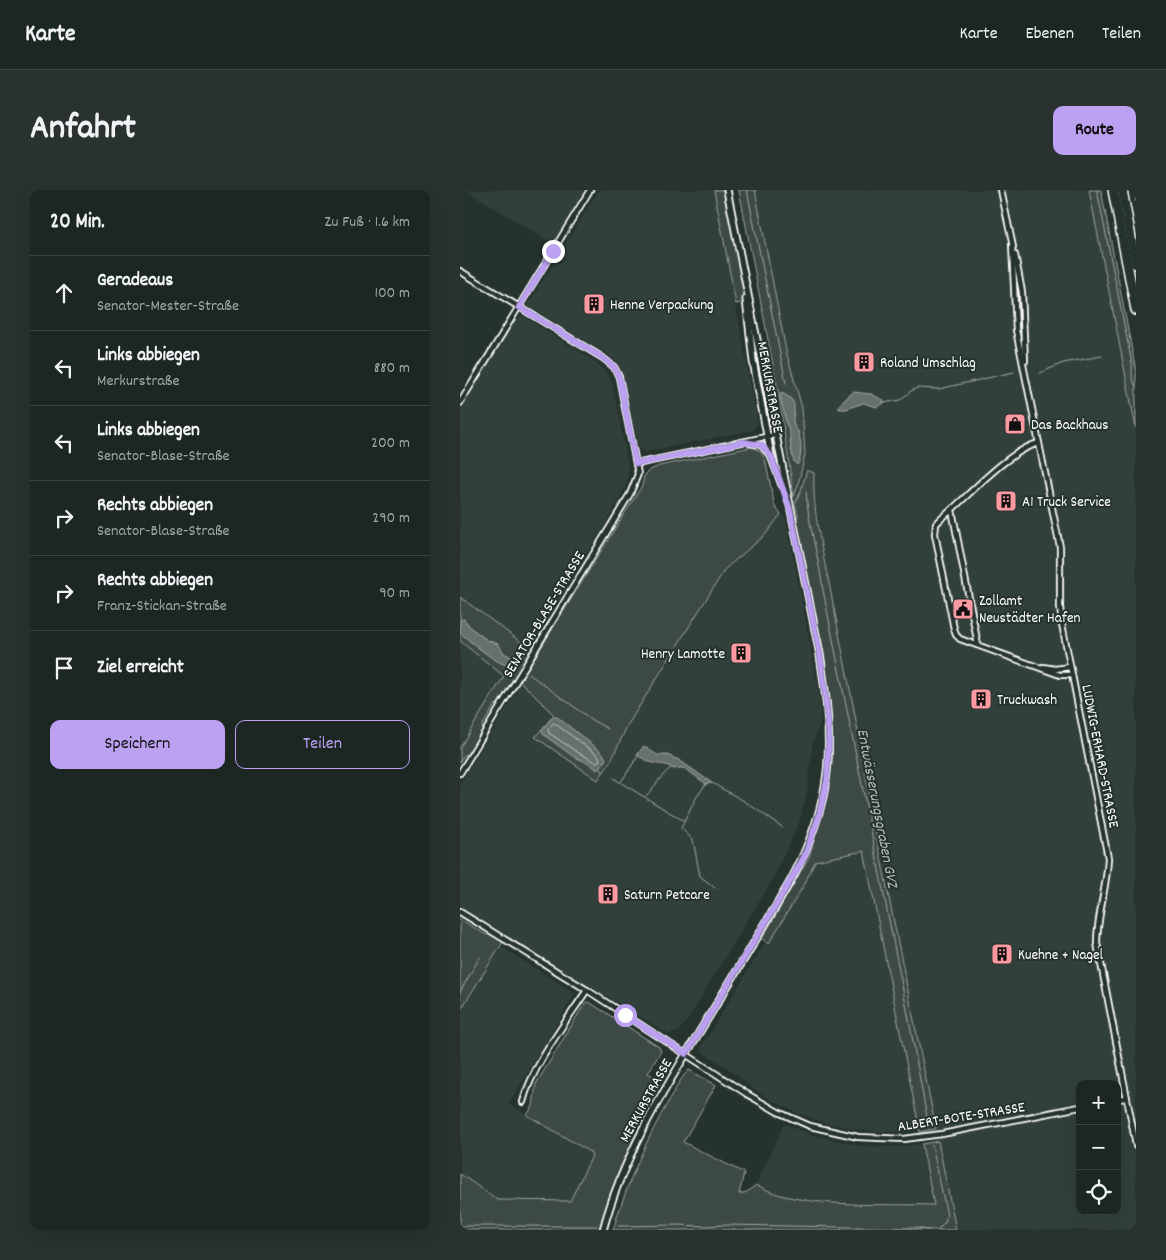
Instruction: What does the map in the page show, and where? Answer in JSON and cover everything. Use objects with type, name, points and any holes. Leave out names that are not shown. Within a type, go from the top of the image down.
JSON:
[{"type":"highway","points":[[1113,190],[1136,310]]},
{"type":"highway","points":[[1122,190],[1136,264]]},
{"type":"street","points":[[460,403],[590,190]]},
{"type":"street","name":"MERKURSTRASSE","points":[[603,1230],[613,1195],[630,1154],[650,1115],[804,857],[818,819],[827,781],[829,735],[820,654],[727,190]]},
{"type":"street","name":"LUDWIG-ERHARD-STRASSE","points":[[1001,190],[1022,292],[1025,370]]},
{"type":"street","name":"LUDWIG-ERHARD-STRASSE","points":[[1012,245],[1015,317],[1019,345],[1060,547],[1060,607],[1108,858],[1108,872],[1097,929],[1097,943],[1136,1145]]},
{"type":"street","name":"MERKURSTRASSE","points":[[742,267],[750,341],[771,456],[790,509]]},
{"type":"street","name":"SENATOR-BLASE-STRASSE","points":[[460,271],[603,358],[614,367],[619,377],[638,474],[630,494],[460,774]]},
{"type":"street","points":[[636,464],[775,435]]},
{"type":"street","points":[[744,442],[761,445],[771,456]]},
{"type":"street","points":[[1039,443],[1021,450],[952,510],[936,524],[935,534],[954,629],[960,639],[1060,675],[1072,675]]},
{"type":"street","points":[[952,510],[978,645]]},
{"type":"street","points":[[1036,666],[1055,669],[1070,667]]},
{"type":"street","name":"ALBERT-BOTE-STRASSE","points":[[460,912],[587,990],[748,1094],[785,1116],[823,1130],[858,1137],[892,1140],[916,1138],[1076,1108]]},
{"type":"street","points":[[523,1102],[527,1086],[587,990]]},
{"type":"street","points":[[1121,1099],[1127,1098]]},
{"type":"shaded area","points":[[466,190],[585,190],[552,243]]},
{"type":"shaded area","points":[[599,190],[714,190],[758,424],[753,430],[645,452],[637,446],[621,373],[615,361],[606,353],[527,306]]},
{"type":"shaded area","points":[[714,190],[724,190],[745,302],[736,304]]},
{"type":"shaded area","points":[[739,190],[755,190],[786,351],[802,408],[805,454],[794,497],[778,391]]},
{"type":"shaded area","points":[[755,190],[1090,190],[1136,427],[1136,1230],[956,1230],[873,819],[866,771],[821,541],[813,486],[814,473],[807,470],[795,503],[794,497],[805,454],[802,408],[786,351]]},
{"type":"shaded area","points":[[1089,190],[1101,190],[1136,371],[1136,428]]},
{"type":"shaded area","points":[[520,316],[596,362],[605,370],[612,381],[628,465],[628,478],[624,490],[529,648],[460,597],[460,410],[512,324]]},
{"type":"shaded area","points":[[752,447],[761,452],[765,459],[775,507],[781,514],[765,535],[725,569],[627,726],[611,761],[598,780],[535,737],[554,715],[520,681],[642,486],[648,471],[659,466]]},
{"type":"shaded area","points":[[807,470],[814,473],[819,536],[859,736],[873,819],[936,1129],[920,1132],[864,851],[815,861],[805,883],[769,943],[762,939],[809,857],[827,797],[830,776],[832,733],[826,664],[795,521],[798,516],[795,503]]},
{"type":"shaded area","points":[[781,514],[786,519],[819,691],[821,722],[813,742],[808,787],[800,820],[774,877],[688,1019],[679,1031],[670,1035],[460,906],[460,784],[517,691],[516,688],[520,681],[554,715],[535,737],[611,761],[627,726],[725,569],[765,535]]},
{"type":"shaded area","points":[[460,597],[529,648],[529,654],[482,726],[483,730],[468,754],[464,755],[460,762],[460,747],[504,676],[460,641]]},
{"type":"shaded area","points":[[460,641],[505,676],[460,747]]},
{"type":"shaded area","points":[[864,851],[920,1130],[863,1131],[822,1122],[802,1115],[769,1099],[729,1069],[702,1052],[701,1047],[766,941],[769,943],[805,883],[815,861]]},
{"type":"shaded area","points":[[460,919],[486,935],[490,933],[503,942],[460,1011]]},
{"type":"shaded area","points":[[500,946],[570,990],[574,995],[509,1104],[590,1152],[592,1156],[570,1201],[498,1200],[460,1174],[460,1011]]},
{"type":"shaded area","points":[[589,1002],[659,1047],[661,1051],[648,1073],[656,1078],[656,1090],[659,1092],[617,1176],[600,1230],[460,1230],[460,1174],[498,1200],[570,1201],[592,1156],[590,1152],[527,1115],[533,1106],[536,1084],[585,1003]]},
{"type":"shaded area","points":[[689,1070],[716,1085],[683,1142],[744,1173],[739,1194],[747,1192],[756,1185],[781,1195],[802,1200],[859,1204],[934,1205],[922,1144],[938,1141],[956,1230],[613,1230],[631,1178],[654,1127],[682,1078]]},
{"type":"shaded area","points":[[784,1124],[816,1136],[862,1146],[898,1147],[922,1144],[934,1205],[847,1203],[810,1200],[782,1196],[756,1185]]},
{"type":"water","points":[[853,392],[871,394],[883,400],[884,403],[877,407],[863,403],[846,409],[839,409],[839,405]]},
{"type":"water","points":[[781,393],[793,401],[793,421],[798,431],[801,448],[797,465],[794,462],[791,449],[790,434],[786,423]]},
{"type":"water","points":[[464,619],[471,628],[487,640],[498,644],[504,653],[511,657],[512,666],[492,658],[460,633],[460,620]]},
{"type":"water","points":[[553,717],[557,717],[602,752],[606,759],[600,768],[597,770],[589,763],[574,757],[544,735],[542,732],[543,728]]},
{"type":"water","points":[[644,746],[657,755],[667,755],[679,760],[712,783],[706,784],[686,769],[673,769],[666,765],[647,761],[637,755]]},
{"type":"waterway","name":"Entwässerungsgraben GVZ","points":[[747,190],[786,383]]},
{"type":"waterway","name":"Entwässerungsgraben GVZ","points":[[1097,190],[1132,364],[1132,378],[1136,387]]},
{"type":"waterway","points":[[1040,373],[1063,363],[1102,356]]},
{"type":"waterway","points":[[884,403],[900,400],[917,388],[939,389],[1014,372]]},
{"type":"waterway","name":"Entwässerungsgraben GVZ","points":[[806,492],[823,590],[929,1128]]},
{"type":"waterway","points":[[529,674],[592,720],[608,729]]},
{"type":"waterway","points":[[621,782],[638,756]]},
{"type":"waterway","points":[[600,768],[603,772]]},
{"type":"waterway","points":[[646,796],[671,768]]},
{"type":"waterway","points":[[613,778],[684,821]]},
{"type":"waterway","points":[[712,783],[744,801],[782,827]]},
{"type":"waterway","points":[[706,784],[696,798],[681,828],[693,840],[700,876],[715,888]]},
{"type":"waterway","points":[[460,992],[480,957]]},
{"type":"waterway","name":"Entwässerungsgraben GVZ","points":[[932,1145],[947,1215],[945,1222],[937,1230]]},
{"type":"waterway","points":[[618,1226],[723,1225],[916,1228],[929,1230]]},
{"type":"waterway","points":[[460,1226],[597,1226]]},
{"type":"place","name":"Henne Verpackung","points":[[594,304]]},
{"type":"place","name":"Roland Umschlag","points":[[864,362]]},
{"type":"place","name":"Das Backhaus","points":[[1015,424]]},
{"type":"place","name":"A1 Truck Service","points":[[1006,501]]},
{"type":"place","name":"Zollamt Neustädter Hafen","points":[[963,609]]},
{"type":"place","name":"Henry Lamotte","points":[[741,653]]},
{"type":"place","name":"Truckwash","points":[[981,699]]},
{"type":"place","name":"Saturn Petcare","points":[[608,894]]},
{"type":"place","name":"Kuehne + Nagel","points":[[1002,954]]},
{"type":"route","points":[[553,251],[519,307],[603,358],[614,367],[619,377],[636,464],[744,442],[761,445],[771,456],[790,509],[820,654],[828,710],[829,758],[827,781],[818,819],[804,857],[686,1054],[625,1015]]}]
